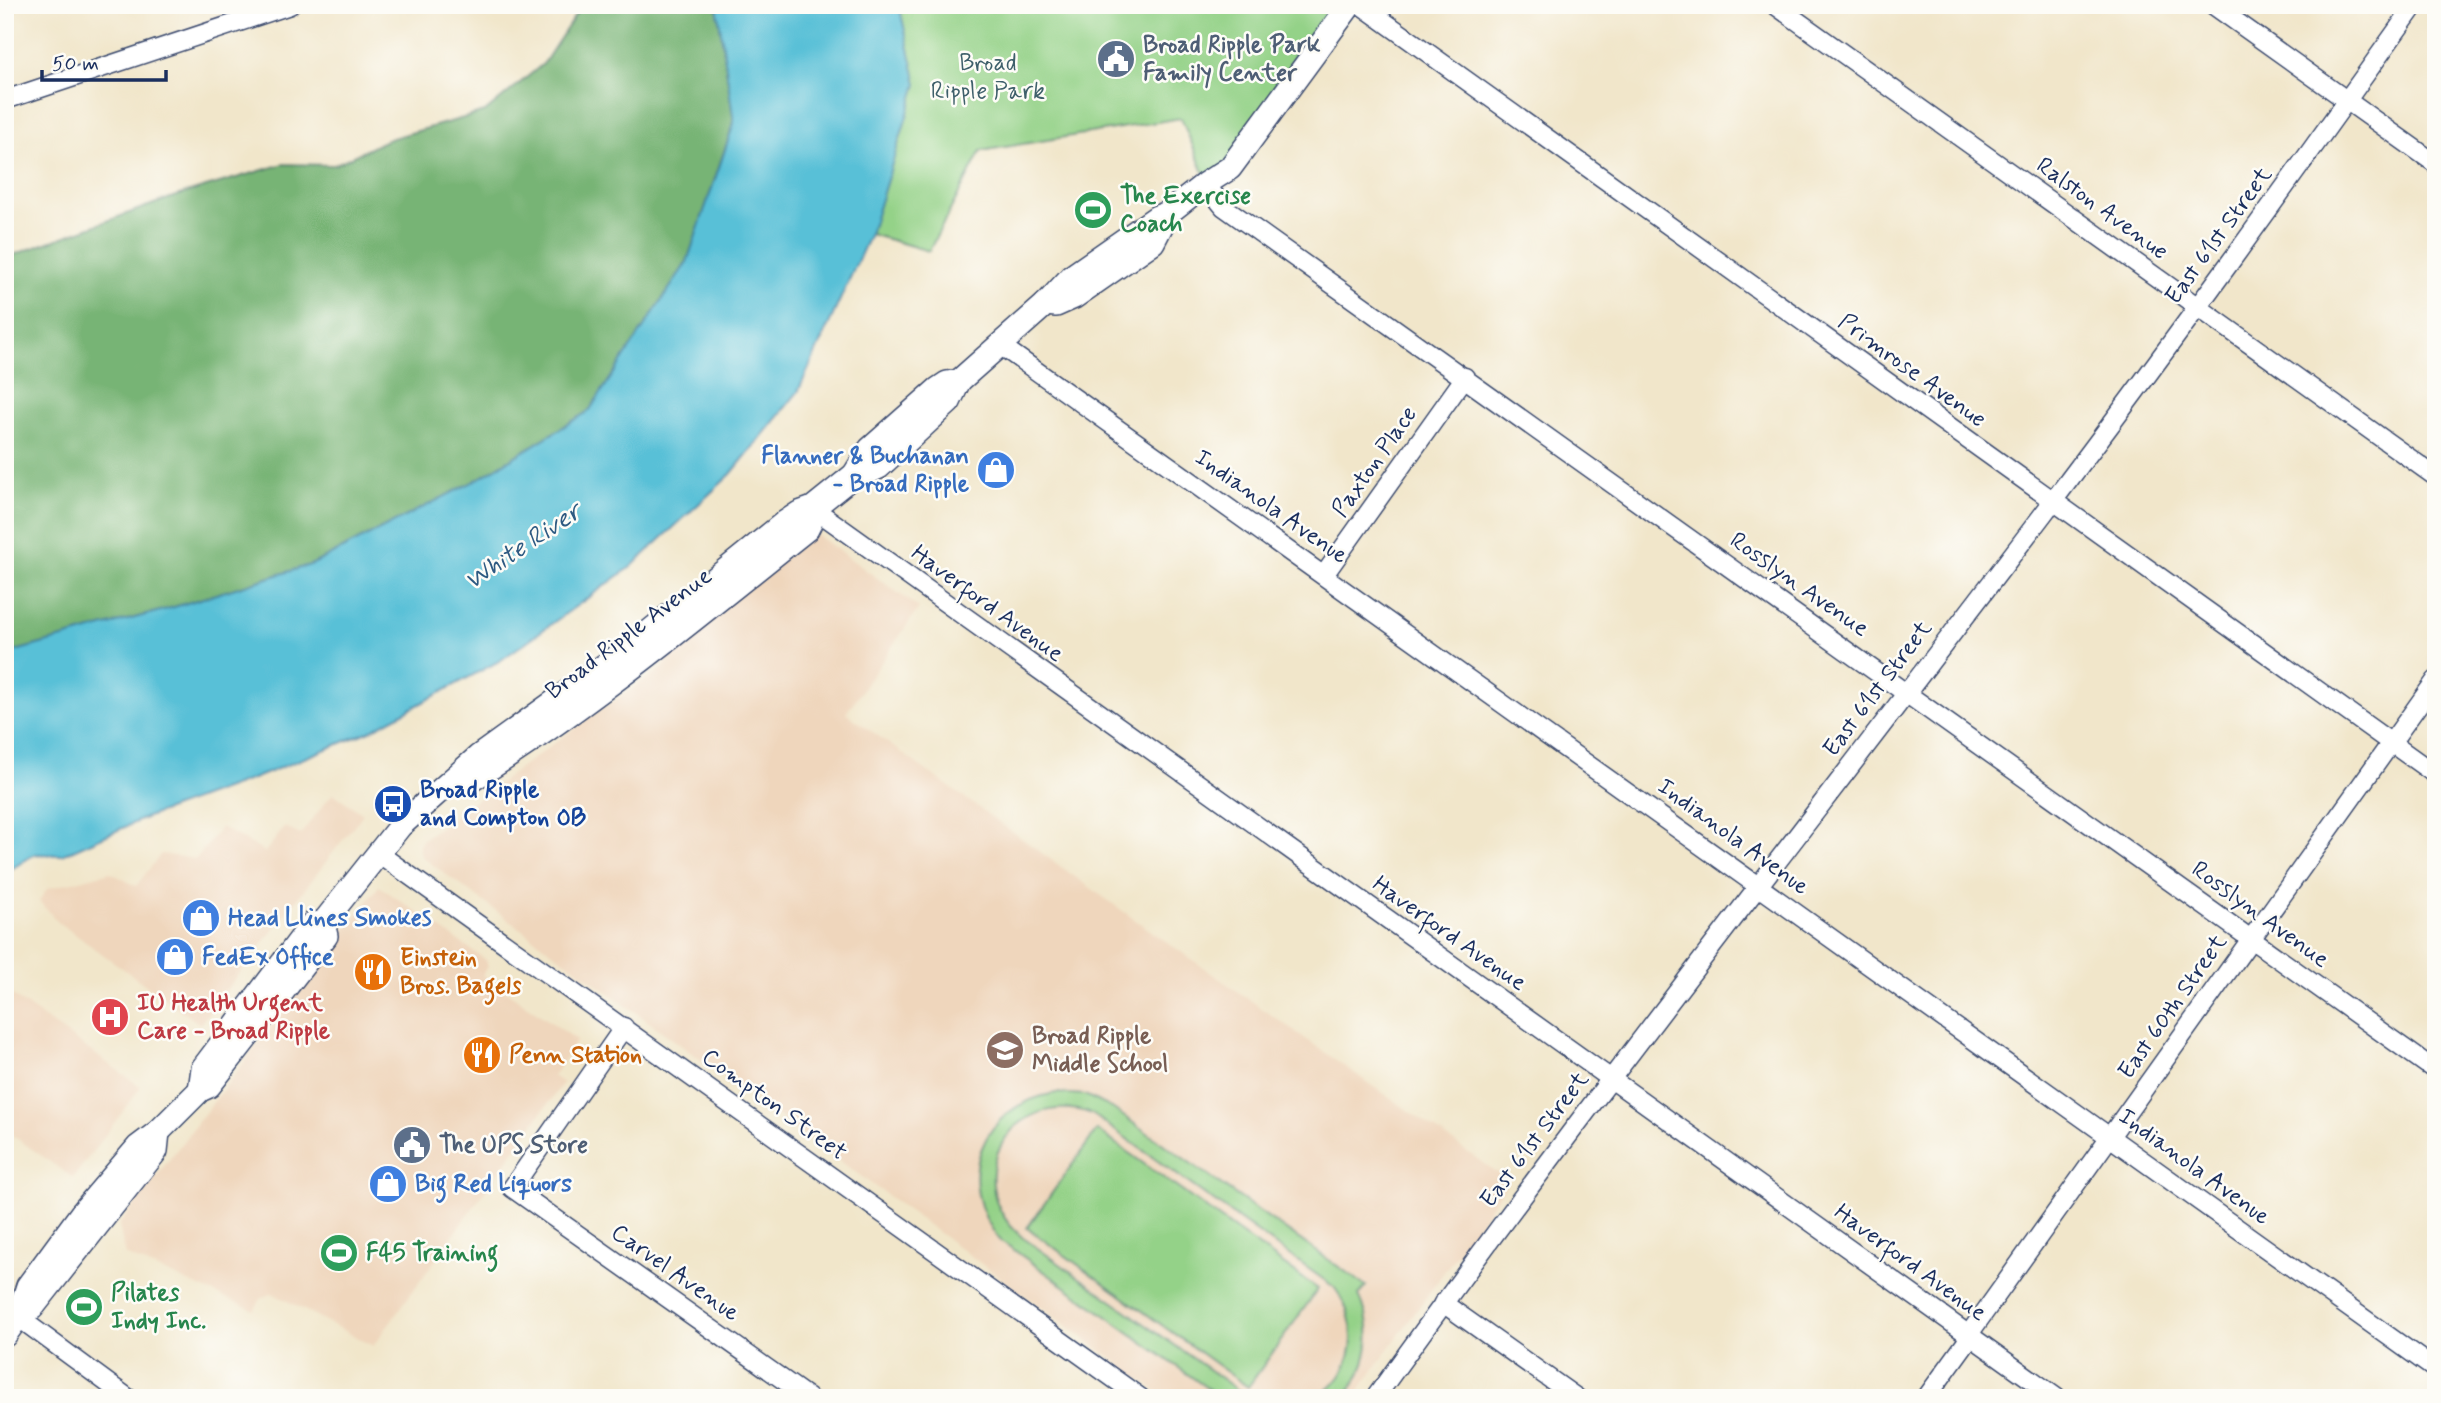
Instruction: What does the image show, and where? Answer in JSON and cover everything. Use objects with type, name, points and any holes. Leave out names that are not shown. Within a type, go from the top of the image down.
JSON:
[{"type":"street","points":[[5,100],[290,5]]},
{"type":"street","name":"Broad Ripple Avenue","points":[[10,1320],[28,1286],[81,1214],[138,1147],[158,1132],[201,1090],[209,1086],[326,936],[323,923],[408,817],[479,756],[629,648],[791,518],[813,508],[854,475],[870,449],[947,383],[959,382],[1078,272],[1157,217],[1168,214],[1205,184],[1230,169],[1350,5]]},
{"type":"street","name":"Primrose Avenue","points":[[1361,5],[2436,775]]},
{"type":"street","name":"Ralston Avenue","points":[[1775,5],[2436,477]]},
{"type":"street","points":[[2213,5],[2436,164]]},
{"type":"street","name":"East 61st Street","points":[[1375,1398],[1611,1079],[2198,307],[2415,5]]},
{"type":"street","name":"Rosslyn Avenue","points":[[1205,184],[1224,206],[2436,1071]]},
{"type":"street","name":"Indianola Avenue","points":[[1000,345],[2436,1370]]},
{"type":"street","name":"Paxton Place","points":[[1324,575],[1465,377]]},
{"type":"street","name":"Haverford Avenue","points":[[813,508],[2057,1398]]},
{"type":"street","name":"East 60th Street","points":[[1926,1398],[2436,680]]},
{"type":"street","name":"Compton Street","points":[[378,853],[1141,1398]]},
{"type":"street","name":"Carvel Avenue","points":[[624,1027],[512,1188],[809,1398]]},
{"type":"street","points":[[1443,1303],[1577,1398]]},
{"type":"street","points":[[10,1320],[128,1398]]},
{"type":"shaded area","name":"Broad Ripple Middle School","points":[[813,535],[817,535],[919,608],[846,713],[1134,919],[1509,1181],[1354,1398],[1166,1398],[422,857],[418,846],[423,839],[594,714],[663,668],[683,638]]},
{"type":"shaded area","points":[[333,793],[363,814],[200,1024],[58,922],[39,901],[47,889],[110,872],[136,886],[161,854],[196,859],[221,827],[265,852],[285,827],[300,835]]},
{"type":"shaded area","points":[[379,886],[486,960],[488,967],[482,975],[577,1040],[553,1076],[563,1083],[373,1346],[272,1293],[261,1299],[254,1310],[125,1255],[119,1225]]},
{"type":"shaded area","points":[[5,990],[141,1087],[73,1178],[5,1130]]},
{"type":"green space","points":[[582,5],[717,5],[734,122],[687,262],[589,411],[473,482],[313,564],[171,608],[5,654],[5,258],[176,196],[283,164],[334,165],[389,139],[485,112],[544,63]]},
{"type":"green space","name":"Broad Ripple Park","points":[[899,5],[1349,5],[1211,189],[1181,118],[981,151],[929,251],[870,234],[917,84]]},
{"type":"green space","points":[[1056,1093],[1085,1095],[1112,1108],[1366,1286],[1359,1295],[1367,1322],[1368,1349],[1359,1374],[1343,1398],[1316,1398],[1340,1376],[1348,1362],[1351,1347],[1349,1316],[1334,1287],[1092,1114],[1063,1109],[1038,1114],[1017,1126],[1002,1144],[994,1166],[994,1190],[1003,1214],[1022,1237],[1249,1398],[1221,1398],[1000,1240],[986,1217],[978,1194],[977,1171],[982,1149],[992,1129],[1008,1113],[1030,1100]]},
{"type":"green space","points":[[1097,1130],[1318,1289],[1248,1387],[1027,1228]]},
{"type":"water","name":"White River","points":[[717,5],[899,5],[917,84],[870,234],[798,392],[731,474],[631,567],[501,660],[368,732],[255,778],[145,818],[62,855],[35,854],[5,873],[5,654],[171,608],[313,564],[473,482],[589,411],[687,262],[734,123]]},
{"type":"place","name":"Broad Ripple Park Family Center","points":[[1116,59]]},
{"type":"place","name":"The Exercise Coach","points":[[1093,210]]},
{"type":"place","name":"Flanner & Buchanan - Broad Ripple","points":[[996,470]]},
{"type":"place","name":"Broad Ripple and Compton OB","points":[[393,804]]},
{"type":"place","name":"Head Llines Smokes","points":[[201,918]]},
{"type":"place","name":"FedEx Office","points":[[175,957]]},
{"type":"place","name":"Einstein Bros. Bagels","points":[[373,972]]},
{"type":"place","name":"IU Health Urgent Care - Broad Ripple","points":[[110,1017]]},
{"type":"place","name":"Broad Ripple Middle School","points":[[1005,1050]]},
{"type":"place","name":"Penn Station","points":[[482,1055]]},
{"type":"place","name":"The UPS Store","points":[[412,1145]]},
{"type":"place","name":"Big Red Liquors","points":[[388,1184]]},
{"type":"place","name":"F45 Training","points":[[339,1253]]},
{"type":"place","name":"Pilates Indy Inc.","points":[[84,1307]]}]
